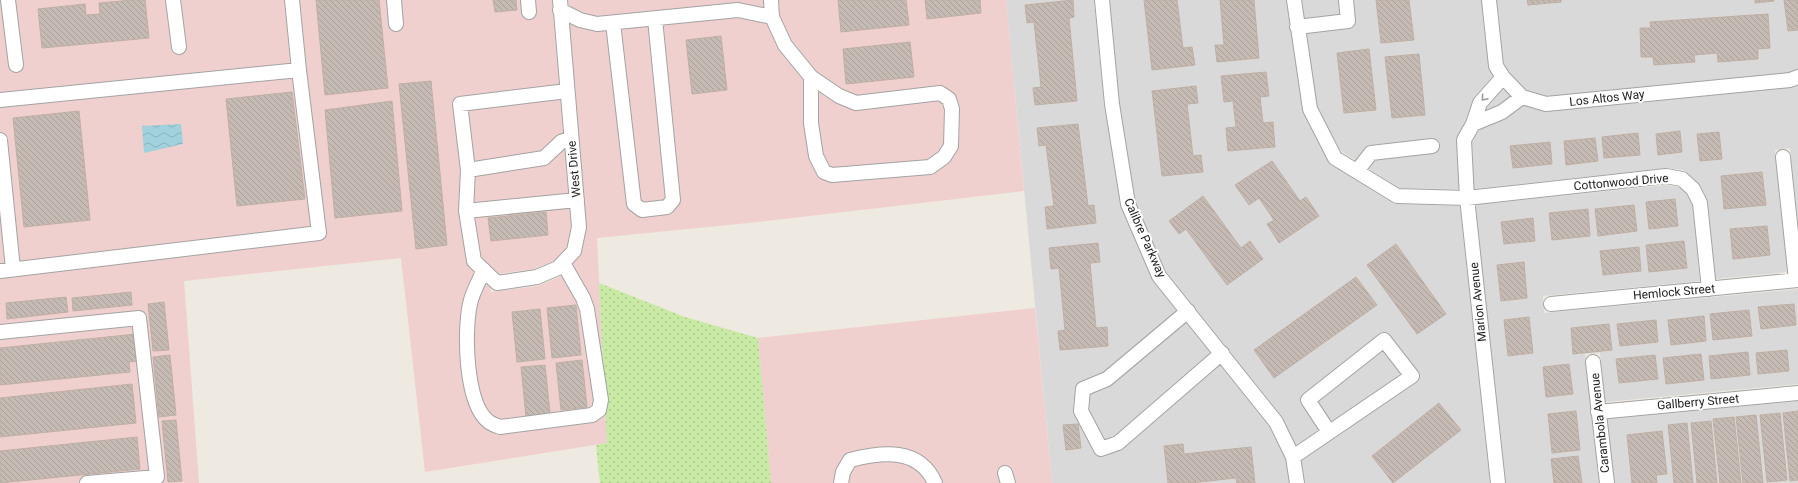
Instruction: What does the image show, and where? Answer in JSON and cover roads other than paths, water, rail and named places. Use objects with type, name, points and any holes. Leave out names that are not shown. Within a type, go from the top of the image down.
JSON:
[{"type":"street","points":[[8,0],[16,65]]},
{"type":"street","points":[[173,0],[179,47]]},
{"type":"street","points":[[0,140],[6,270],[320,233],[299,70],[292,0]]},
{"type":"street","points":[[394,0],[396,24]]},
{"type":"street","points":[[771,0],[772,17],[785,45],[811,77],[839,96],[856,103],[940,93],[949,99],[952,109],[951,146],[944,158],[930,167],[832,174],[824,172],[816,156],[811,124],[811,77]]},
{"type":"street","name":"Calibre Parkway","points":[[1102,0],[1112,104],[1128,204],[1159,276],[1276,422],[1293,457],[1297,483]]},
{"type":"street","points":[[1294,0],[1310,110],[1335,158],[1397,196],[1467,198]]},
{"type":"street","points":[[1297,27],[1348,21],[1346,0]]},
{"type":"street","points":[[1473,124],[1502,112],[1522,97],[1503,77],[1496,66],[1489,0]]},
{"type":"street","points":[[560,5],[580,20],[597,24],[738,10],[772,17]]},
{"type":"street","name":"West Drive","points":[[484,270],[497,282],[537,277],[558,268],[574,251],[579,227],[560,5]]},
{"type":"street","points":[[613,23],[634,204],[642,210],[667,207],[673,200],[655,19]]},
{"type":"street","points":[[0,100],[299,70]]},
{"type":"street","name":"Marion Avenue","points":[[1498,483],[1467,198],[1464,140],[1473,124],[1480,103],[1503,77]]},
{"type":"street","name":"Los Altos Way","points":[[1522,97],[1546,104],[1790,80],[1798,77]]},
{"type":"street","points":[[564,263],[583,298],[587,310],[601,400],[599,410],[592,415],[500,427],[489,422],[481,411],[472,389],[467,359],[466,325],[470,303],[484,270],[474,261],[466,211],[468,170],[460,104],[567,91]]},
{"type":"street","points":[[468,170],[544,158],[561,142],[571,138]]},
{"type":"street","points":[[1357,171],[1371,153],[1432,146]]},
{"type":"street","points":[[1783,157],[1797,280]]},
{"type":"street","name":"Cottonwood Drive","points":[[1467,198],[1666,176],[1682,179],[1693,189],[1700,203],[1709,289]]},
{"type":"street","points":[[466,211],[577,200]]},
{"type":"street","name":"Hemlock Street","points":[[1551,304],[1797,280]]},
{"type":"street","points":[[1188,311],[1107,379],[1083,389],[1081,412],[1101,449],[1118,443],[1222,353]]},
{"type":"street","points":[[0,332],[139,318],[157,476],[87,483]]},
{"type":"street","points":[[1293,457],[1330,432],[1412,376],[1384,340],[1308,400],[1330,432]]},
{"type":"street","name":"Carambola Avenue","points":[[1593,362],[1607,483]]},
{"type":"street","name":"Gallberry Street","points":[[1598,412],[1798,393]]},
{"type":"street","points":[[842,483],[843,472],[850,460],[867,456],[887,454],[902,455],[917,461],[930,472],[935,483]]},
{"type":"water","points":[[181,124],[183,144],[144,153],[142,126]]}]
